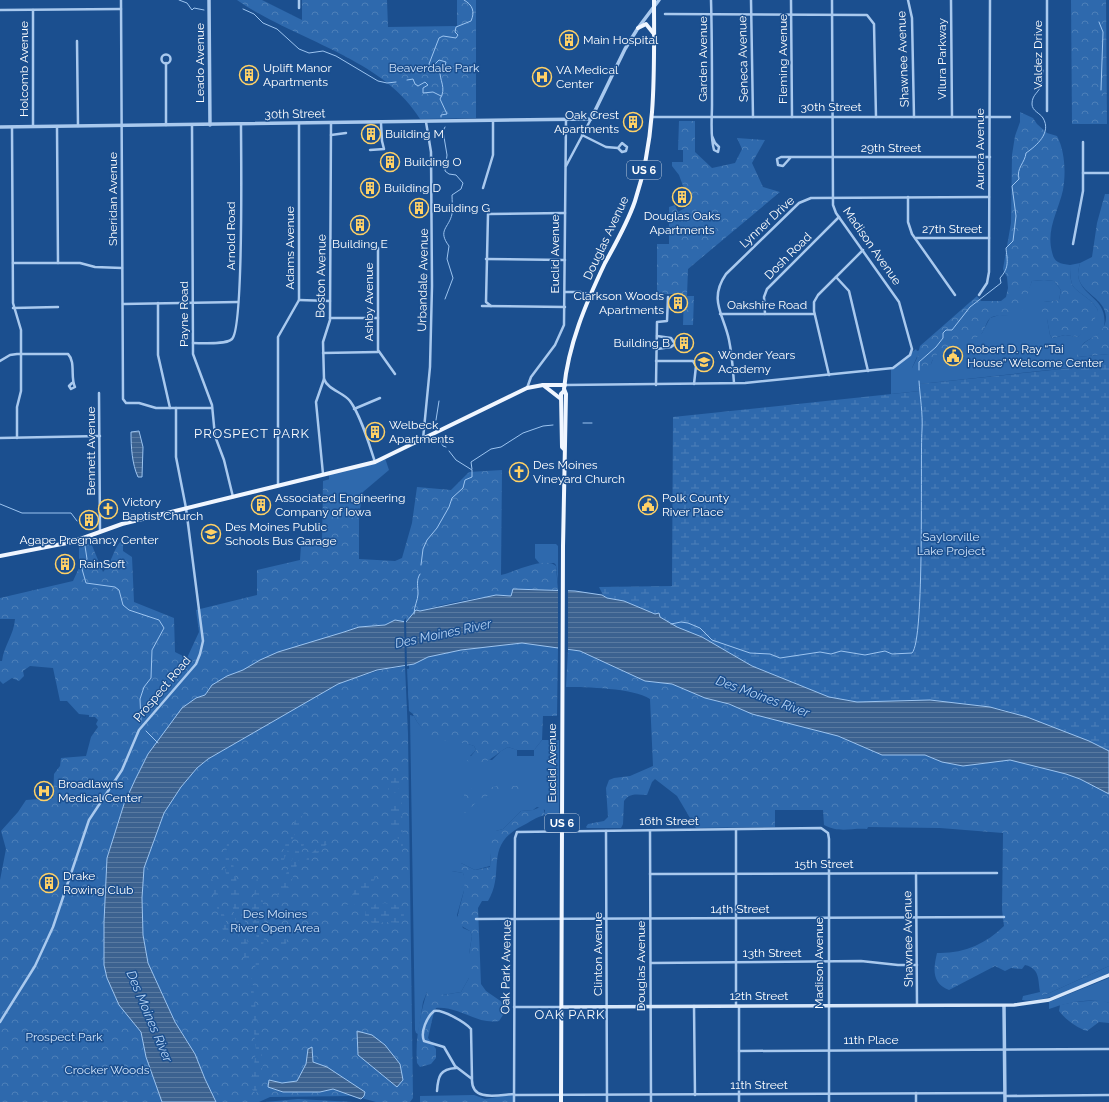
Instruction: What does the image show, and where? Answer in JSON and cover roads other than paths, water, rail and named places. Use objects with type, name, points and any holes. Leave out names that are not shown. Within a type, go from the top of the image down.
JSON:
[{"type":"main road","name":"Douglas Avenue","points":[[565,385],[573,344],[590,295],[636,200],[648,154],[653,118],[654,0]]},
{"type":"main road","points":[[638,28],[646,24],[654,34]]},
{"type":"main road","points":[[0,556],[72,542],[122,524],[376,462],[527,388],[543,385],[565,385]]},
{"type":"main road","points":[[543,385],[561,400]]},
{"type":"main road","name":"Euclid Avenue","points":[[564,449],[562,447],[561,394],[564,391],[565,385]]},
{"type":"main road","name":"Euclid Avenue","points":[[561,1102],[562,663],[564,449],[566,446],[566,394],[564,391]]},
{"type":"main road","name":"12th Street","points":[[562,1007],[828,1005],[1004,1006],[1049,1000],[1109,975]]},
{"type":"street","name":"Sheridan Avenue","points":[[121,0],[123,399],[128,403],[139,403],[156,408],[170,408]]},
{"type":"street","name":"Leado Avenue","points":[[209,0],[210,125]]},
{"type":"street","points":[[299,0],[299,8]]},
{"type":"street","name":"Euclid Avenue","points":[[566,167],[638,28],[659,0]]},
{"type":"street","name":"Garden Avenue","points":[[711,0],[712,136]]},
{"type":"street","name":"Seneca Avenue","points":[[751,0],[752,117]]},
{"type":"street","name":"Fleming Avenue","points":[[791,0],[792,117]]},
{"type":"street","name":"Madison Avenue","points":[[832,0],[833,205],[901,305],[912,349],[910,355],[893,368],[868,371]]},
{"type":"street","name":"Shawnee Avenue","points":[[908,0],[912,18],[914,117]]},
{"type":"street","name":"Vilura Parkway","points":[[951,0],[952,117]]},
{"type":"street","name":"Aurora Avenue","points":[[978,295],[984,289],[988,278],[990,197],[990,0]]},
{"type":"street","name":"Valdez Drive","points":[[1046,0],[1047,111]]},
{"type":"street","points":[[0,10],[122,9]]},
{"type":"street","name":"Holcomb Avenue","points":[[33,10],[33,127]]},
{"type":"street","points":[[665,14],[867,15],[873,22],[874,27],[876,117]]},
{"type":"street","points":[[77,41],[78,126]]},
{"type":"street","points":[[166,63],[166,126]]},
{"type":"street","name":"30th Street","points":[[653,118],[1010,117]]},
{"type":"street","name":"Euclid Avenue","points":[[527,388],[531,377],[558,341],[564,325],[566,119]]},
{"type":"street","name":"30th Street","points":[[0,127],[331,124],[591,119]]},
{"type":"street","points":[[483,188],[493,155],[493,120]]},
{"type":"street","name":"Urbandale Avenue","points":[[422,439],[430,367],[432,286],[432,160],[426,122]]},
{"type":"street","points":[[370,150],[384,149],[381,123]]},
{"type":"street","name":"Adams Avenue","points":[[278,486],[278,337],[300,300],[300,124]]},
{"type":"street","name":"Boston Avenue","points":[[323,475],[316,402],[324,379],[323,342],[330,318],[331,124]]},
{"type":"street","name":"Payne Road","points":[[192,125],[193,343],[195,362],[212,408],[215,436],[224,460],[233,497]]},
{"type":"street","name":"Arnold Road","points":[[193,343],[226,342],[232,339],[236,332],[238,302],[240,298],[241,125]]},
{"type":"street","name":"Holcomb Avenue","points":[[12,127],[13,308],[20,324],[21,354],[21,391],[17,407],[17,438]]},
{"type":"street","points":[[57,127],[58,263]]},
{"type":"street","points":[[331,135],[346,133]]},
{"type":"street","points":[[582,136],[606,147],[618,148]]},
{"type":"street","points":[[712,136],[715,143],[719,147],[718,152],[713,149],[712,136]]},
{"type":"street","points":[[1072,244],[1076,217],[1081,204],[1084,142]]},
{"type":"street","name":"29th Street","points":[[792,157],[783,166],[779,166],[777,163],[780,157],[792,157],[833,157],[990,157]]},
{"type":"street","points":[[1083,173],[1109,173]]},
{"type":"street","points":[[908,197],[908,222],[912,234],[955,295]]},
{"type":"street","name":"Lynner Drive","points":[[734,384],[729,337],[720,314],[718,291],[726,274],[799,203],[811,198],[990,197]]},
{"type":"street","points":[[491,306],[486,302],[487,216],[491,213],[565,213]]},
{"type":"street","name":"Dosh Road","points":[[765,314],[764,297],[767,289],[840,217]]},
{"type":"street","name":"27th Street","points":[[915,238],[989,238]]},
{"type":"street","name":"Ashby Avenue","points":[[378,248],[379,352],[395,374]]},
{"type":"street","points":[[829,375],[813,306],[816,298],[863,250]]},
{"type":"street","points":[[486,259],[565,260]]},
{"type":"street","points":[[13,263],[80,262],[95,267],[122,268]]},
{"type":"street","points":[[565,385],[734,384],[868,371],[849,291],[836,277]]},
{"type":"street","points":[[565,292],[580,292],[590,295]]},
{"type":"street","points":[[656,385],[657,322],[667,321],[668,297]]},
{"type":"street","points":[[300,300],[330,301]]},
{"type":"street","points":[[123,304],[238,302]]},
{"type":"street","points":[[158,303],[158,355],[170,408],[212,408]]},
{"type":"street","points":[[482,306],[565,307]]},
{"type":"street","points":[[13,308],[58,307]]},
{"type":"street","name":"Oakshire Road","points":[[720,314],[814,314]]},
{"type":"street","points":[[330,318],[378,318]]},
{"type":"street","points":[[657,336],[671,338],[675,344],[671,347],[657,349]]},
{"type":"street","points":[[323,353],[379,352]]},
{"type":"street","points":[[0,361],[10,355],[65,354],[72,359],[72,384]]},
{"type":"street","points":[[656,361],[693,361],[696,366],[694,384]]},
{"type":"street","points":[[324,379],[327,385],[348,399],[354,409],[376,462]]},
{"type":"street","name":"Bennett Avenue","points":[[100,393],[100,532]]},
{"type":"street","points":[[354,409],[380,398]]},
{"type":"street","name":"Prospect Road","points":[[0,1022],[35,966],[53,927],[89,820],[122,770],[139,730],[193,669],[200,654],[203,641],[186,508],[176,457],[176,408]]},
{"type":"street","points":[[0,438],[100,436]]},
{"type":"street","name":"Madison Avenue","points":[[822,828],[826,830],[829,836],[828,1102]]},
{"type":"street","name":"16th Street","points":[[517,832],[822,828]]},
{"type":"street","name":"Clinton Avenue","points":[[606,830],[607,1102]]},
{"type":"street","name":"Douglas Avenue","points":[[650,830],[651,1102]]},
{"type":"street","points":[[736,830],[736,962],[739,1102]]},
{"type":"street","name":"Oak Park Avenue","points":[[514,1102],[515,838],[517,832]]},
{"type":"street","name":"Shawnee Avenue","points":[[916,873],[918,1005]]},
{"type":"street","name":"15th Street","points":[[650,874],[997,873]]},
{"type":"street","name":"14th Street","points":[[476,919],[1004,917]]},
{"type":"street","name":"13th Street","points":[[651,963],[874,962],[917,965]]},
{"type":"street","points":[[694,1006],[695,1095]]},
{"type":"street","points":[[1004,1006],[1005,1102]]},
{"type":"street","name":"12th Street","points":[[514,1007],[562,1007]]},
{"type":"street","points":[[436,1010],[469,1027],[472,1035],[472,1079],[456,1068],[444,1047],[424,1041],[423,1031],[429,1017],[436,1010]]},
{"type":"street","name":"11th Place","points":[[739,1050],[1109,1049]]},
{"type":"street","points":[[437,1091],[439,1076],[441,1073],[447,1069],[456,1068]]},
{"type":"street","name":"11th Street","points":[[472,1079],[474,1091],[483,1096],[514,1094],[695,1095],[916,1093],[1109,1095]]},
{"type":"street","points":[[916,1093],[916,1102]]},
{"type":"water","points":[[139,431],[143,447],[142,477],[138,477],[136,472],[132,449],[131,432]]},
{"type":"water","name":"Des Moines River","points":[[513,589],[575,591],[602,595],[607,598],[624,601],[655,614],[659,613],[660,617],[677,627],[702,637],[752,666],[829,697],[857,702],[930,700],[990,707],[1027,717],[1089,741],[1109,751],[1109,794],[1080,779],[1066,774],[1010,760],[963,766],[942,762],[925,755],[882,755],[838,736],[752,714],[729,704],[705,698],[672,684],[645,681],[580,651],[522,643],[461,650],[428,657],[414,664],[377,670],[338,684],[208,759],[197,768],[181,787],[164,813],[144,868],[142,898],[143,935],[148,963],[175,1022],[195,1054],[216,1102],[162,1102],[146,1057],[141,1032],[119,1005],[107,978],[104,965],[104,922],[107,858],[124,804],[148,754],[182,708],[196,698],[205,695],[212,685],[260,660],[278,652],[359,627],[385,625],[395,620],[406,622],[416,610],[420,611],[496,595],[511,596]]},
{"type":"water","points":[[357,1031],[372,1035],[385,1045],[400,1064],[403,1080],[397,1087],[358,1055]]},
{"type":"water","points":[[312,1047],[313,1062],[327,1067],[365,1092],[361,1099],[333,1089],[320,1092],[283,1092],[268,1087],[269,1080],[282,1083],[297,1081],[306,1064],[308,1049]]},
{"type":"waterway","points":[[179,0],[187,3],[192,10],[194,8],[204,10]]},
{"type":"waterway","points":[[441,117],[441,115],[447,114],[440,99],[443,91],[440,70],[444,69],[446,62],[439,60],[434,65],[430,66],[429,64],[439,38],[443,36],[456,38],[458,35],[455,32],[456,27],[471,21],[473,12],[471,6],[464,0]]},
{"type":"waterway","points":[[243,9],[254,14],[263,23],[277,29],[299,49],[309,53],[323,51],[336,56],[378,81],[387,83],[396,82]]},
{"type":"waterway","points":[[1099,22],[1103,32],[1101,90]]},
{"type":"waterway","points":[[919,370],[919,362],[936,347],[943,338],[943,333],[946,330],[952,330],[970,307],[1001,283],[1000,278],[1007,267],[1006,248],[1013,241],[1016,216],[1012,186],[1019,179],[1018,175],[1026,153],[1038,143],[1046,129],[1042,116],[1032,106],[1033,98],[1042,83],[1043,70]]},
{"type":"waterway","points":[[407,80],[413,79],[415,84],[418,86],[425,82],[428,85],[423,88],[423,93],[433,92],[441,96]]},
{"type":"waterway","points":[[445,127],[443,131],[447,155],[445,171],[449,174],[456,175],[463,183],[461,189],[452,195],[451,219],[444,233],[449,246],[447,259],[453,278],[445,299]]},
{"type":"waterway","points":[[671,624],[681,622],[688,623],[700,628],[712,640],[750,653],[770,654],[780,658],[820,652],[831,654],[841,651],[865,655],[885,651],[892,654],[912,653],[916,641],[919,617],[921,548],[922,412],[919,381]]},
{"type":"waterway","points":[[436,420],[439,401]]},
{"type":"waterway","points":[[583,423],[592,423]]},
{"type":"waterway","points":[[472,469],[471,462],[491,449],[501,447],[523,433],[543,426],[553,425]]},
{"type":"waterway","points":[[439,439],[443,446],[446,447]]},
{"type":"waterway","points":[[421,565],[423,549],[427,540],[437,528],[449,507],[452,498],[463,488],[465,480],[472,477],[472,470],[456,460],[449,451]]},
{"type":"waterway","points":[[0,504],[22,513],[71,513],[77,521]]},
{"type":"waterway","points":[[85,546],[87,559],[82,569],[86,583],[115,587],[119,590],[123,605],[129,610],[159,620],[164,628],[152,650],[151,678],[144,687],[140,699],[141,722]]},
{"type":"waterway","points":[[414,614],[418,596],[418,581],[420,574]]},
{"type":"waterway","points":[[146,731],[158,743]]},
{"type":"place","name":"Main Hospital","points":[[569,40]]},
{"type":"place","name":"Uplift Manor Apartments","points":[[249,75]]},
{"type":"place","name":"VA Medical Center","points":[[542,77]]},
{"type":"place","name":"Oak Crest Apartments","points":[[633,122]]},
{"type":"place","name":"Building M","points":[[371,134]]},
{"type":"place","name":"Building O","points":[[390,162]]},
{"type":"place","name":"Building D","points":[[370,188]]},
{"type":"place","name":"Douglas Oaks Apartments","points":[[682,197]]},
{"type":"place","name":"Building G","points":[[419,208]]},
{"type":"place","name":"Building E","points":[[360,225]]},
{"type":"place","name":"Clarkson Woods Apartments","points":[[678,303]]},
{"type":"place","name":"Building B","points":[[684,343]]},
{"type":"place","name":"Robert D. Ray “Tai House” Welcome Center","points":[[953,356]]},
{"type":"place","name":"Wonder Years Academy","points":[[704,362]]},
{"type":"place","name":"Welbeck Apartments","points":[[375,432]]},
{"type":"place","name":"Des Moines Vineyard Church","points":[[519,472]]},
{"type":"place","name":"Associated Engineering Company of Iowa","points":[[261,505]]},
{"type":"place","name":"Polk County River Place","points":[[648,505]]},
{"type":"place","name":"Victory Baptist Church","points":[[108,509]]},
{"type":"place","name":"Agape Pregnancy Center","points":[[89,520]]},
{"type":"place","name":"Des Moines Public Schools Bus Garage","points":[[211,534]]},
{"type":"place","name":"RainSoft","points":[[65,564]]},
{"type":"place","name":"Broadlawns Medical Center","points":[[44,791]]},
{"type":"place","name":"Drake Rowing Club","points":[[49,883]]},
{"type":"district","name":"PROSPECT PARK","points":[[252,433]]},
{"type":"district","name":"OAK PARK","points":[[570,1014]]},
{"type":"park label","name":"Beaverdale Park","points":[[434,68]]},
{"type":"park label","name":"Saylorville Lake Project","points":[[951,544]]},
{"type":"park label","name":"Des Moines River Open Area","points":[[275,921]]},
{"type":"park label","name":"Prospect Park","points":[[64,1037]]},
{"type":"park label","name":"Crocker Woods","points":[[107,1070]]}]
